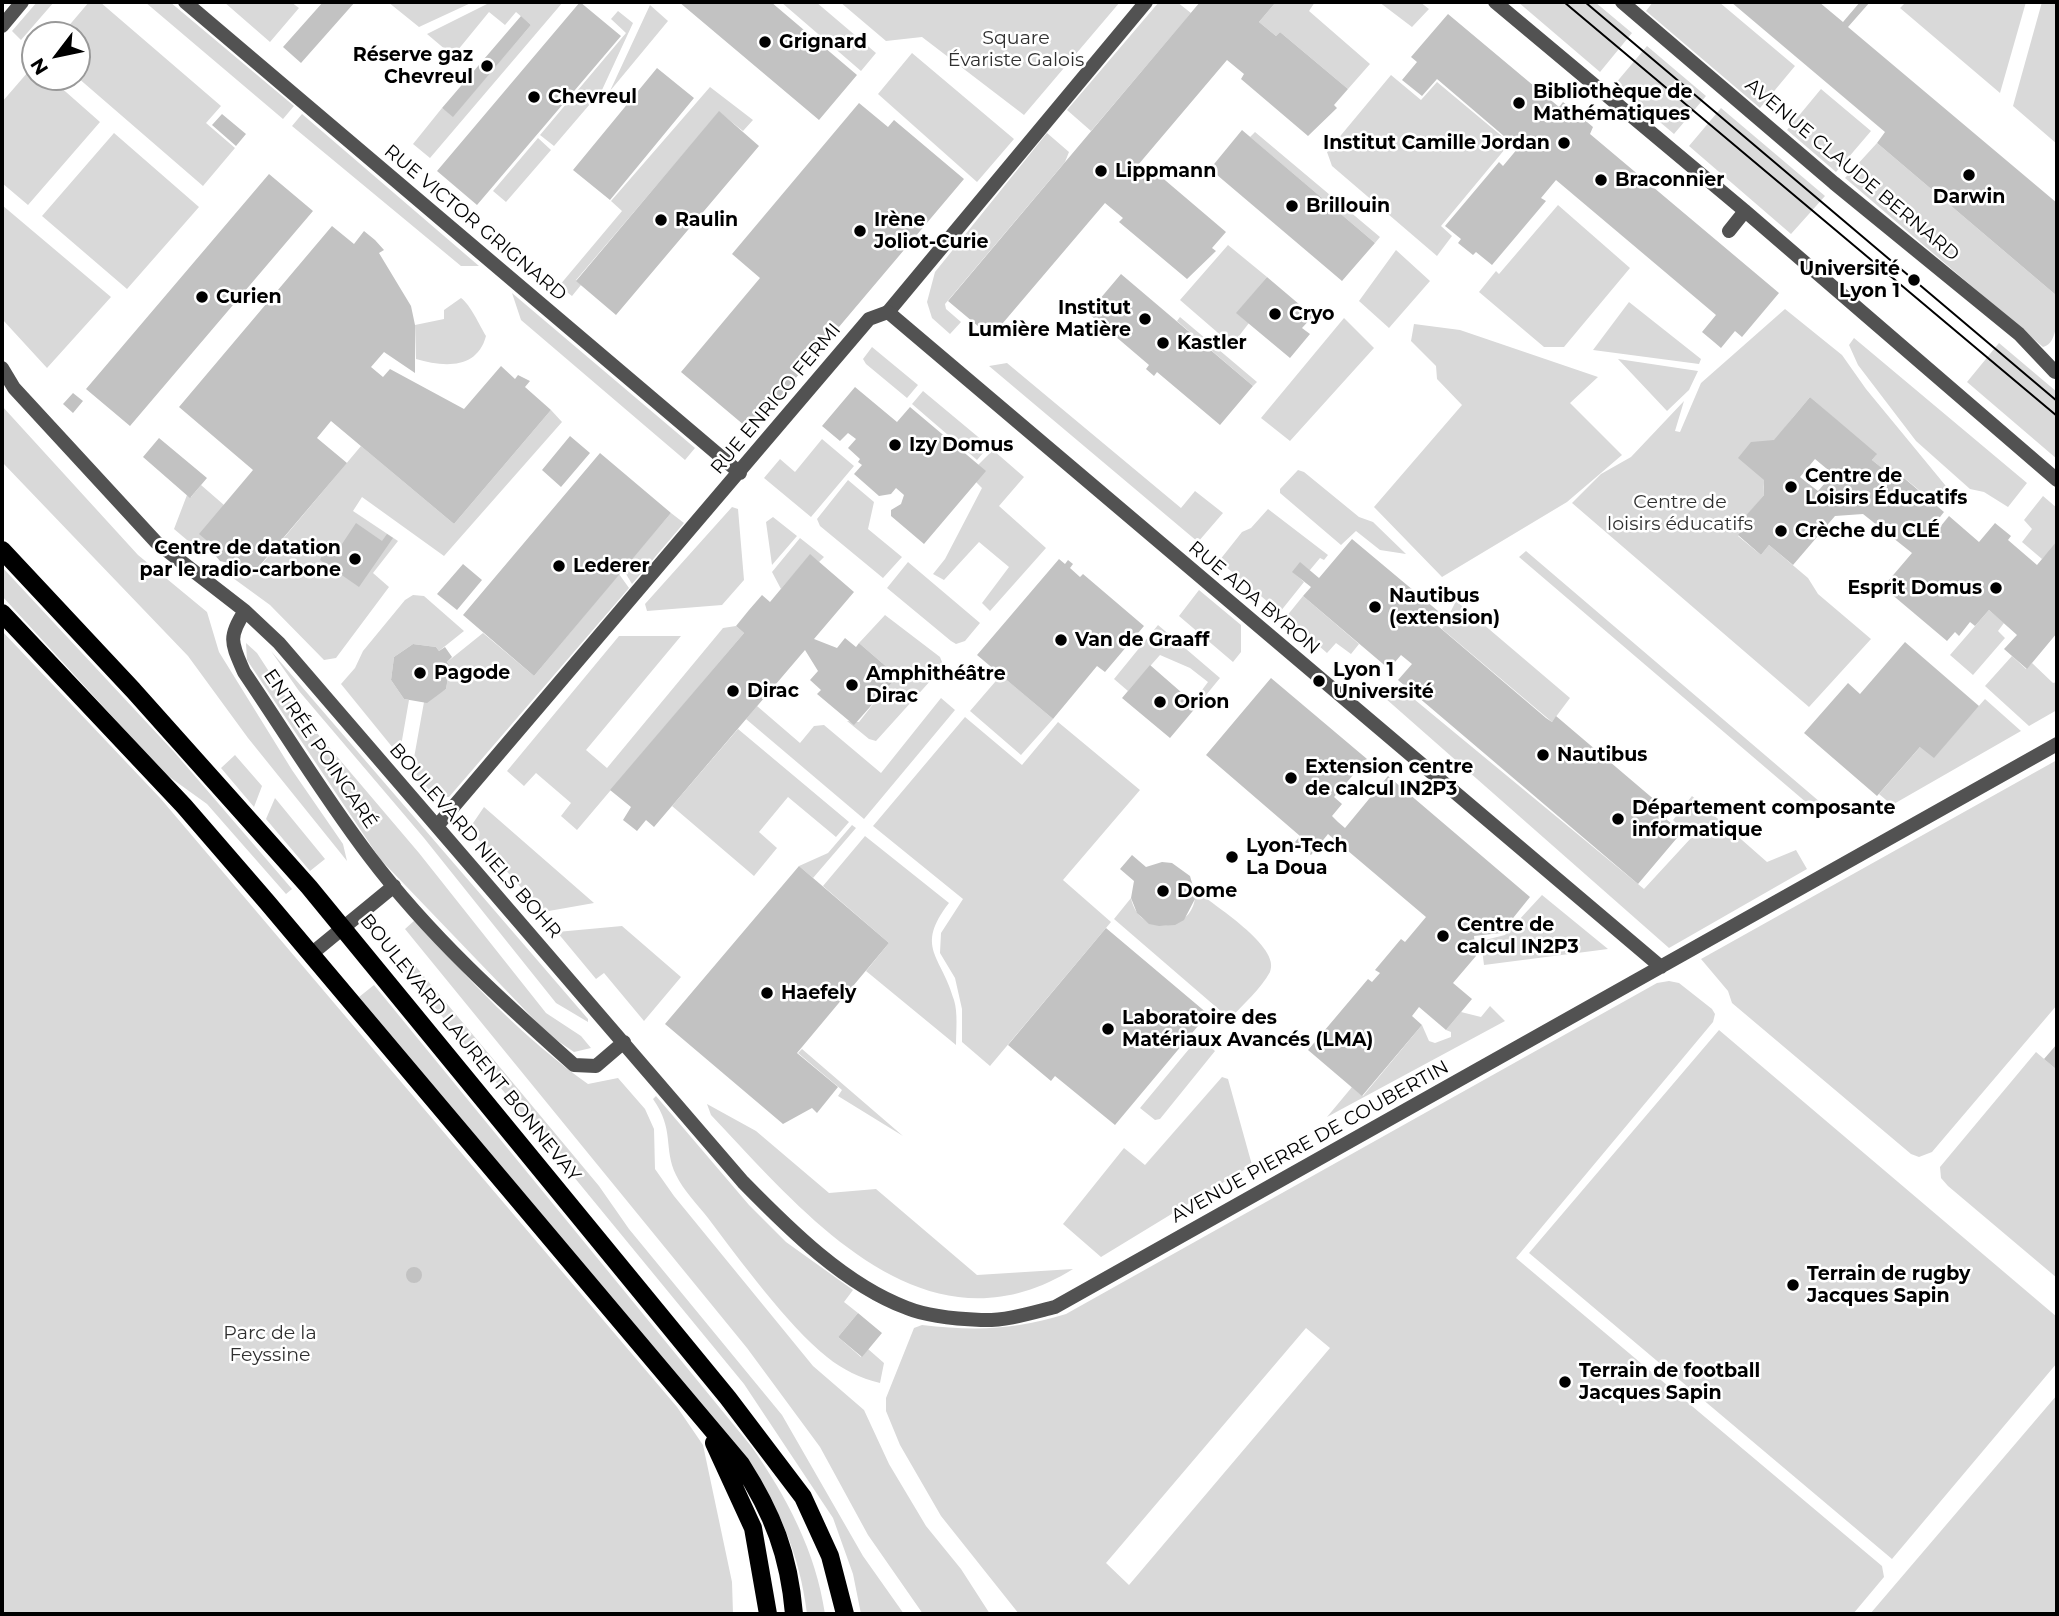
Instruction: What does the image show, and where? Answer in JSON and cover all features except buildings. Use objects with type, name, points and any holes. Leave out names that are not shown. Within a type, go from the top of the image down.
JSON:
[{"type":"main road","name":"BOULEVARD LAURENT BONNEVAY","points":[[2,550],[133,690],[344,928],[728,1398],[803,1497],[830,1556],[845,1614]]},
{"type":"main road","points":[[2,613],[184,806],[741,1464],[773,1519],[790,1572],[794,1614]]},
{"type":"main road","points":[[699,1415],[753,1528],[768,1614]]},
{"type":"street","points":[[2,26],[22,2]]},
{"type":"street","name":"RUE VICTOR GRIGNARD","points":[[185,2],[740,473]]},
{"type":"street","name":"RUE ENRICO FERMI","points":[[437,825],[869,319],[888,312],[1146,2]]},
{"type":"street","points":[[1495,2],[1745,211],[2057,480]]},
{"type":"street","name":"AVENUE CLAUDE BERNARD","points":[[1622,2],[1834,183],[2018,334],[2055,372]]},
{"type":"street","points":[[1729,231],[1745,211]]},
{"type":"street","name":"RUE ADA BYRON","points":[[888,312],[1661,967]]},
{"type":"street","name":"BOULEVARD NIELS BOHR","points":[[2,368],[14,388],[156,542],[244,611],[279,643],[624,1042]]},
{"type":"street","name":"ENTRÉE POINCARÉ","points":[[244,611],[235,626],[231,643],[244,672],[369,855],[394,886],[487,988],[574,1065],[596,1066],[624,1042]]},
{"type":"street","name":"AVENUE PIERRE DE COUBERTIN","points":[[624,1042],[743,1182],[788,1228],[826,1260],[908,1309],[983,1320],[1016,1317],[1055,1307],[2057,744]]},
{"type":"street","points":[[310,955],[394,886]]},
{"type":"green space","points":[[37,2],[54,2],[38,21],[21,21],[21,40],[12,31]]},
{"type":"green space","points":[[89,2],[100,2],[221,106],[206,123],[235,148],[203,186],[91,89],[91,21],[73,21]]},
{"type":"green space","points":[[145,2],[170,2],[294,106],[283,119]]},
{"type":"green space","points":[[224,2],[291,2],[299,8],[270,42]]},
{"type":"green space","points":[[388,2],[473,2],[419,27]]},
{"type":"green space","points":[[491,2],[563,2],[430,158],[413,144],[442,108],[453,116],[531,25],[516,12],[505,25],[489,12],[453,56],[427,34]]},
{"type":"green space","points":[[781,2],[816,2],[876,53],[861,71]]},
{"type":"green space","name":"Square Évariste Galois","points":[[840,2],[1120,2],[1024,115],[922,37],[886,41]]},
{"type":"green space","points":[[1159,2],[1177,2],[1191,13],[1091,131],[1067,110]]},
{"type":"green space","points":[[1276,2],[1315,2],[1309,11],[1370,64],[1348,89],[1280,32],[1276,36],[1259,22]]},
{"type":"green space","points":[[1379,2],[1420,2],[1429,9],[1412,27]]},
{"type":"green space","points":[[1518,2],[1595,2],[1632,33],[1600,72]]},
{"type":"green space","points":[[1653,2],[1719,2],[1795,66],[1760,108],[1646,11]]},
{"type":"green space","points":[[1906,2],[2026,2],[2000,93],[1900,8]]},
{"type":"green space","points":[[2042,2],[2057,2],[2057,144],[2013,106]]},
{"type":"green space","points":[[650,5],[668,21],[610,91]]},
{"type":"green space","points":[[618,11],[633,23],[602,90],[554,146],[540,135],[626,33],[611,19]]},
{"type":"green space","points":[[1647,46],[1706,96],[1674,134],[1615,84]]},
{"type":"green space","points":[[912,53],[1014,139],[977,182],[878,94]]},
{"type":"green space","points":[[1391,75],[1421,100],[1437,82],[1510,143],[1441,226],[1452,236],[1437,256],[1332,166],[1327,152]]},
{"type":"green space","points":[[21,80],[21,91],[65,91],[100,122],[28,205],[2,183],[2,102]]},
{"type":"green space","points":[[710,87],[753,120],[743,131],[719,112],[576,280],[581,285],[572,296],[559,286],[622,211],[611,201]]},
{"type":"green space","points":[[1821,89],[1871,131],[1836,172],[1787,130]]},
{"type":"green space","points":[[1721,108],[1825,196],[1791,234],[1689,146]]},
{"type":"green space","points":[[302,114],[479,266],[461,266],[292,126]]},
{"type":"green space","points":[[1255,132],[1380,237],[1375,243],[1250,137]]},
{"type":"green space","points":[[114,133],[199,207],[127,289],[42,216]]},
{"type":"green space","points":[[1047,133],[1069,152],[1065,162],[945,304],[946,309],[961,322],[950,334],[932,318],[927,302],[935,272]]},
{"type":"green space","points":[[538,138],[551,150],[506,202],[493,191]]},
{"type":"green space","points":[[1877,143],[2057,296],[2056,326],[2048,345],[2043,347],[1845,178]]},
{"type":"green space","points":[[2,205],[111,297],[47,368],[2,319]]},
{"type":"green space","points":[[1558,205],[1630,268],[1564,347],[1544,347],[1479,292],[1496,271],[1499,274]]},
{"type":"green space","points":[[1228,245],[1267,277],[1237,313],[1249,323],[1232,345],[1180,300]]},
{"type":"green space","points":[[1396,250],[1430,281],[1389,328],[1359,301]]},
{"type":"green space","points":[[512,293],[695,448],[685,460],[521,320]]},
{"type":"green space","points":[[461,298],[486,336],[482,347],[475,355],[458,363],[437,364],[416,359],[415,325],[444,319],[444,310]]},
{"type":"green space","points":[[1629,302],[1701,359],[1699,364],[1593,350]]},
{"type":"green space","name":"Centre de loisirs éducatifs","points":[[1785,309],[1842,355],[1866,389],[1950,491],[1937,505],[1891,467],[1887,472],[1872,460],[1876,455],[1810,397],[1783,430],[1767,465],[1764,495],[1744,519],[1748,524],[1738,536],[1761,555],[1769,545],[1808,578],[1818,594],[1871,639],[1809,707],[1572,503],[1601,474],[1631,457],[1684,401],[1675,431],[1680,432],[1701,383]]},
{"type":"green space","points":[[1180,317],[1257,382],[1253,386],[1177,321]]},
{"type":"green space","points":[[1344,318],[1374,348],[1290,441],[1261,418]]},
{"type":"green space","points":[[1414,324],[1460,330],[1598,377],[1570,403],[1622,455],[1567,502],[1442,577],[1374,507],[1462,405],[1437,379],[1436,366],[1411,341]]},
{"type":"green space","points":[[1854,338],[2027,483],[2008,507],[1984,492],[1970,489],[1916,441],[1858,365],[1849,345]]},
{"type":"green space","points":[[1999,343],[2057,392],[2057,459],[1967,382]]},
{"type":"green space","points":[[872,347],[918,385],[907,398],[866,364],[863,359]]},
{"type":"green space","points":[[1618,359],[1698,371],[1689,390],[1667,411]]},
{"type":"green space","points":[[1007,363],[1181,508],[1195,491],[1223,513],[1198,542],[989,366]]},
{"type":"green space","points":[[923,391],[989,446],[977,460],[912,404]]},
{"type":"green space","points":[[2,406],[138,555],[207,612],[219,652],[292,770],[343,844],[347,861],[248,738],[188,656],[2,462]]},
{"type":"green space","points":[[551,410],[562,422],[444,556],[362,497],[353,511],[398,541],[373,573],[389,587],[336,658],[324,660],[270,605],[222,570],[230,560],[251,577],[361,446],[454,524]]},
{"type":"green space","points":[[822,439],[854,466],[811,517],[764,478],[780,459],[795,472]]},
{"type":"green space","points":[[993,450],[1024,477],[999,506],[1046,548],[990,611],[982,603],[1009,567],[979,542],[944,580],[933,574],[945,559],[982,488],[976,482],[978,465]]},
{"type":"green space","points":[[1298,470],[1359,517],[1373,522],[1406,554],[1380,550],[1356,531],[1341,545],[1280,493],[1280,489]]},
{"type":"green space","points":[[848,480],[874,502],[868,529],[902,557],[883,578],[820,526],[817,519]]},
{"type":"green space","points":[[201,485],[224,505],[218,550],[214,554],[200,551],[174,529],[187,495],[191,497]]},
{"type":"green space","points":[[2043,496],[2057,508],[2057,544],[2042,559],[2022,542],[2032,529],[2024,520]]},
{"type":"green space","points":[[732,507],[738,509],[744,580],[722,605],[647,611],[645,604]]},
{"type":"green space","points":[[1268,509],[1328,555],[1324,560],[1320,558],[1310,570],[1293,572],[1304,582],[1280,612],[1219,561],[1242,532],[1251,528]]},
{"type":"green space","points":[[671,513],[684,523],[632,584],[623,569]]},
{"type":"green space","points":[[773,517],[797,536],[772,565],[766,522]]},
{"type":"green space","points":[[800,538],[824,557],[819,562],[810,555],[781,589],[772,572]]},
{"type":"green space","points":[[1526,551],[1827,808],[1821,815],[1519,557]]},
{"type":"green space","points":[[908,562],[980,623],[965,641],[956,644],[951,641],[887,588]]},
{"type":"green space","points":[[2,567],[175,753],[292,889],[286,894],[207,804],[164,773],[2,596]]},
{"type":"green space","points":[[619,574],[629,588],[449,797],[434,796],[412,769],[424,702],[446,689],[450,666],[447,662],[483,633],[534,676]]},
{"type":"green space","points":[[1199,590],[1241,625],[1241,652],[1233,662],[1179,616]]},
{"type":"green space","points":[[413,595],[424,596],[464,631],[439,651],[436,647],[413,644],[394,657],[391,680],[404,699],[409,700],[401,746],[393,748],[341,684],[355,668],[363,651],[405,600]]},
{"type":"green space","points":[[1303,596],[1359,644],[1351,654],[1336,643],[1327,653],[1286,617]]},
{"type":"green space","points":[[1456,601],[1570,698],[1552,722],[1442,629]]},
{"type":"green space","points":[[1989,610],[2004,623],[1998,631],[2005,638],[1973,675],[1950,655]]},
{"type":"green space","points":[[885,615],[940,657],[942,662],[941,669],[876,741],[869,739],[847,721],[859,722],[896,675],[859,643]]},
{"type":"green space","points":[[1158,625],[1220,678],[1197,706],[1193,702],[1208,682],[1190,668],[1160,655],[1128,691],[1114,679]]},
{"type":"green space","points":[[736,626],[744,633],[577,830],[561,816],[571,803],[536,773],[524,786],[507,771],[619,636],[681,636],[586,750],[607,768],[723,628]]},
{"type":"green space","name":"Parc de la Feyssine","points":[[2,631],[161,799],[677,1407],[703,1445],[732,1582],[733,1614],[2,1614]]},
{"type":"green space","points":[[246,643],[257,653],[283,693],[419,853],[546,1013],[581,1036],[591,1048],[574,1052],[549,1035],[380,859],[247,660]]},
{"type":"green space","points":[[271,651],[588,1022],[556,1003],[424,838],[299,691]]},
{"type":"green space","points":[[2012,656],[2026,669],[2032,663],[2053,683],[2057,682],[2057,710],[2029,726],[1985,686]]},
{"type":"green space","points":[[1001,675],[1053,719],[1021,755],[970,711]]},
{"type":"green space","points":[[1397,685],[1644,889],[1691,838],[1673,820],[1692,796],[1767,862],[1796,850],[1807,869],[1669,948],[1385,698]]},
{"type":"green space","points":[[941,698],[955,710],[864,819],[746,719],[757,706],[800,743],[814,726],[824,725],[881,773]]},
{"type":"green space","points":[[1985,699],[2021,731],[1892,805],[1879,794],[1921,746],[1934,757]]},
{"type":"green space","points":[[965,717],[1022,765],[1058,722],[1140,790],[1063,880],[1111,922],[990,1066],[962,1042],[962,1009],[955,978],[940,953],[941,933],[963,899],[873,826]]},
{"type":"green space","points":[[738,729],[849,822],[836,837],[788,797],[759,832],[777,848],[754,876],[672,806]]},
{"type":"green space","points":[[235,755],[262,786],[254,807],[221,768]]},
{"type":"green space","points":[[2057,760],[2057,1005],[1932,1152],[1919,1157],[1911,1154],[1732,1003],[1728,991],[1701,959]]},
{"type":"green space","points":[[275,798],[325,859],[310,871],[266,819]]},
{"type":"green space","points":[[484,807],[594,903],[543,912],[469,829]]},
{"type":"green space","points":[[852,825],[856,828],[813,878],[799,866],[828,853]]},
{"type":"green space","points":[[865,836],[949,903],[933,931],[932,942],[955,1005],[956,1045],[866,971],[889,943],[823,886]]},
{"type":"green space","points":[[1195,890],[1256,939],[1271,962],[1270,972],[1257,991],[1230,1019],[1114,919],[1131,898],[1136,911],[1145,920],[1156,925],[1179,922],[1188,915],[1194,904]]},
{"type":"green space","points":[[1542,895],[1608,949],[1484,965],[1481,941],[1505,935]]},
{"type":"green space","points":[[415,920],[476,986],[564,1066],[588,1084],[618,1078],[645,1109],[654,1129],[655,1169],[813,1366],[864,1410],[889,1464],[926,1526],[961,1569],[990,1614],[923,1614],[868,1535],[820,1447],[747,1348],[405,929]]},
{"type":"green space","points":[[622,926],[681,977],[644,1021],[604,973],[596,979],[557,932]]},
{"type":"green space","points":[[408,957],[599,1186],[629,1229],[782,1415],[863,1556],[904,1614],[861,1614],[853,1574],[833,1518],[744,1384],[399,964]]},
{"type":"green space","points":[[1657,983],[1679,983],[1712,1009],[1715,1014],[1713,1022],[1516,1258],[1882,1566],[1884,1577],[1853,1614],[1019,1614],[941,1516],[900,1445],[886,1411],[886,1398],[914,1328],[922,1325],[995,1328],[1066,1314]],"holes":[[[1306,1328],[1330,1348],[1129,1585],[1106,1563]]]},
{"type":"green space","points":[[374,985],[751,1446],[798,1526],[815,1569],[825,1614],[807,1614],[799,1571],[786,1531],[767,1492],[744,1455],[359,997]]},
{"type":"green space","points":[[1490,1006],[1505,1021],[1327,1117],[1352,1087],[1363,1096],[1422,1025],[1429,1041],[1435,1043],[1451,1037],[1451,1032],[1446,1030],[1461,1012],[1481,1017]]},
{"type":"green space","name":"Terrain de rugby Jacques Sapin","points":[[1719,1030],[2057,1317],[2057,1363],[1892,1559],[1529,1253]]},
{"type":"green space","points":[[1199,1037],[1215,1051],[1160,1119],[1155,1120],[1140,1108]]},
{"type":"green space","points":[[802,1049],[903,1136],[838,1096],[842,1090],[798,1053]]},
{"type":"green space","points":[[2036,1052],[2057,1070],[2057,1278],[1941,1178],[1940,1167]]},
{"type":"green space","points":[[1222,1077],[1228,1079],[1252,1165],[1101,1257],[1063,1224],[1124,1148],[1145,1165]]},
{"type":"green space","points":[[656,1096],[749,1205],[786,1242],[853,1290],[844,1302],[858,1313],[838,1337],[861,1357],[868,1349],[884,1363],[880,1383],[852,1373],[827,1357],[796,1328],[749,1272],[676,1175],[664,1120],[653,1099]]},
{"type":"green space","points":[[707,1104],[756,1131],[829,1193],[876,1189],[977,1275],[1073,1269],[1018,1293],[967,1298],[917,1287],[871,1263],[827,1231],[785,1193],[711,1115]]},
{"type":"green space","points":[[2057,1395],[2057,1614],[1870,1614]]},
{"type":"tram line","points":[[1564,2],[2057,416]]},
{"type":"tram line","points":[[1585,2],[2057,401]]},
{"type":"place","name":"Grignard","points":[[765,42]]},
{"type":"place","name":"Réserve gaz Chevreul","points":[[487,66]]},
{"type":"place","name":"Chevreul","points":[[534,97]]},
{"type":"place","name":"Bibliothèque de Mathématiques","points":[[1519,103]]},
{"type":"place","name":"Institut Camille Jordan","points":[[1564,143]]},
{"type":"place","name":"Lippmann","points":[[1101,171]]},
{"type":"place","name":"Darwin","points":[[1969,175]]},
{"type":"place","name":"Braconnier","points":[[1601,180]]},
{"type":"place","name":"Brillouin","points":[[1292,206]]},
{"type":"place","name":"Raulin","points":[[661,220]]},
{"type":"place","name":"Irène Joliot-Curie","points":[[860,231]]},
{"type":"place","name":"Université Lyon 1","points":[[1914,280]]},
{"type":"place","name":"Curien","points":[[202,297]]},
{"type":"place","name":"Cryo","points":[[1275,314]]},
{"type":"place","name":"Institut Lumière Matière","points":[[1145,319]]},
{"type":"place","name":"Kastler","points":[[1163,343]]},
{"type":"place","name":"Izy Domus","points":[[895,445]]},
{"type":"place","name":"Centre de Loisirs Éducatifs","points":[[1791,487]]},
{"type":"place","name":"Crèche du CLÉ","points":[[1781,531]]},
{"type":"place","name":"Centre de datation par le radio-carbone","points":[[355,559]]},
{"type":"place","name":"Lederer","points":[[559,566]]},
{"type":"place","name":"Esprit Domus","points":[[1996,588]]},
{"type":"place","name":"Nautibus (extension)","points":[[1375,607]]},
{"type":"place","name":"Van de Graaff","points":[[1061,640]]},
{"type":"place","name":"Pagode","points":[[420,673]]},
{"type":"place","name":"Lyon 1 Université","points":[[1319,681]]},
{"type":"place","name":"Amphithéâtre Dirac","points":[[852,685]]},
{"type":"place","name":"Dirac","points":[[733,691]]},
{"type":"place","name":"Orion","points":[[1160,702]]},
{"type":"place","name":"Nautibus","points":[[1543,755]]},
{"type":"place","name":"Extension centre de calcul IN2P3","points":[[1291,778]]},
{"type":"place","name":"Département composante informatique","points":[[1618,819]]},
{"type":"place","name":"Lyon-Tech La Doua","points":[[1232,857]]},
{"type":"place","name":"Dome","points":[[1163,891]]},
{"type":"place","name":"Centre de calcul IN2P3","points":[[1443,936]]},
{"type":"place","name":"Haefely","points":[[767,993]]},
{"type":"place","name":"Laboratoire des Matériaux Avancés (LMA)","points":[[1108,1029]]},
{"type":"place","name":"Terrain de rugby Jacques Sapin","points":[[1793,1285]]},
{"type":"place","name":"Terrain de football Jacques Sapin","points":[[1565,1382]]}]
